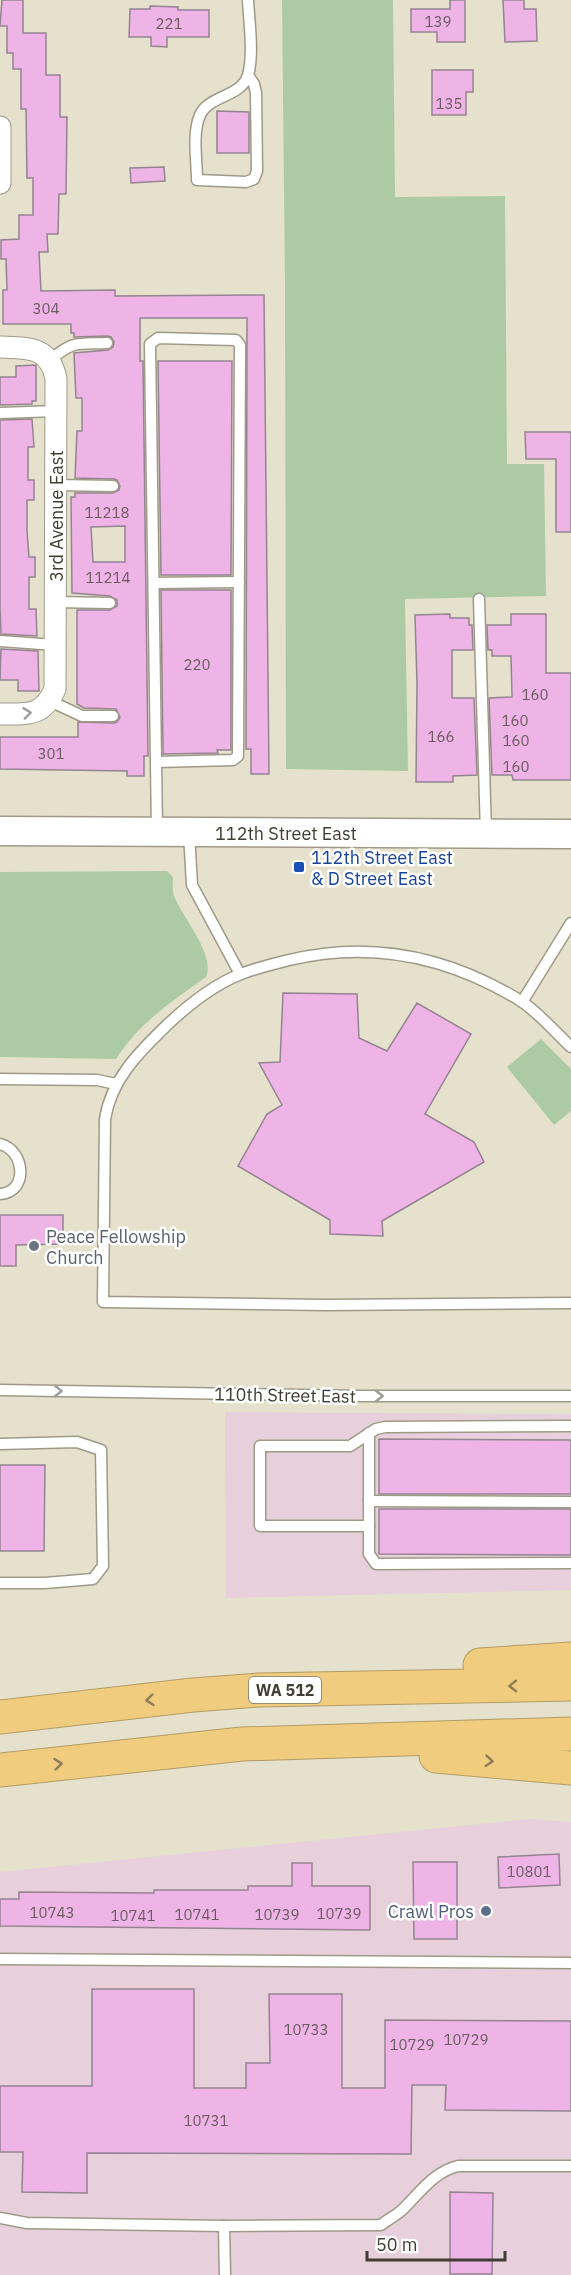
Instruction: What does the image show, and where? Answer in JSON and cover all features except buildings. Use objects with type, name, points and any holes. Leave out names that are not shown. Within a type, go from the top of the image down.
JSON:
[{"type":"highway","points":[[193,1695],[369,1673],[571,1659]]},
{"type":"highway","name":"WA 512","points":[[0,1717],[193,1695],[259,1690],[571,1684]]},
{"type":"highway","points":[[0,1770],[242,1744],[571,1734]]},
{"type":"highway","points":[[242,1744],[388,1752],[571,1768]]},
{"type":"main road","name":"112th Street East","points":[[0,831],[571,834]]},
{"type":"street","points":[[0,127],[0,183]]},
{"type":"street","points":[[0,347],[25,348],[41,352],[50,360]]},
{"type":"street","name":"3rd Avenue East","points":[[50,360],[56,379],[55,689],[50,701]]},
{"type":"street","points":[[0,714],[31,713],[38,711],[50,701]]},
{"type":"lane","points":[[248,0],[250,55],[248,75],[242,86],[207,104],[199,117],[197,180],[246,182],[254,179],[257,171],[256,93],[254,84],[248,75]]},
{"type":"lane","points":[[157,832],[158,762],[150,344],[158,338],[236,340],[240,345],[238,756],[233,760],[158,762]]},
{"type":"lane","points":[[50,360],[73,344],[107,343]]},
{"type":"lane","points":[[0,413],[56,411]]},
{"type":"lane","points":[[56,486],[113,486]]},
{"type":"lane","points":[[154,583],[239,582]]},
{"type":"lane","points":[[479,599],[486,833]]},
{"type":"lane","points":[[55,602],[110,603]]},
{"type":"lane","points":[[0,641],[55,645]]},
{"type":"lane","points":[[50,701],[75,714],[113,716]]},
{"type":"lane","points":[[189,832],[192,885],[240,974]]},
{"type":"lane","points":[[522,1002],[571,923]]},
{"type":"lane","points":[[571,1047],[522,1002],[482,980],[451,967],[421,959],[380,952],[342,950],[314,954],[240,974],[188,1006],[143,1048],[116,1084],[105,1119],[103,1302],[326,1305],[571,1303]]},
{"type":"lane","points":[[0,1079],[98,1080],[116,1084]]},
{"type":"lane","points":[[0,1144],[13,1150],[20,1167],[20,1178],[12,1191],[0,1194]]},
{"type":"lane","name":"110th Street East","points":[[0,1390],[361,1396],[571,1396]]},
{"type":"lane","points":[[369,1526],[260,1526],[260,1446],[350,1446],[369,1433],[386,1427],[571,1426]]},
{"type":"lane","points":[[369,1433],[369,1554],[376,1564],[571,1563]]},
{"type":"lane","points":[[0,1444],[77,1442],[101,1450],[104,1566],[93,1579],[45,1583],[0,1583]]},
{"type":"lane","points":[[369,1502],[571,1502]]},
{"type":"lane","points":[[0,1959],[571,1963]]},
{"type":"lane","points":[[0,2218],[27,2223],[224,2226],[381,2225],[400,2212],[424,2185],[448,2169],[458,2166],[571,2166]]},
{"type":"lane","points":[[224,2226],[225,2275]]},
{"type":"shaded area","points":[[225,1412],[571,1414],[571,1590],[226,1598]]},
{"type":"shaded area","points":[[529,1819],[571,1822],[571,2275],[0,2275],[0,1872]]},
{"type":"green space","points":[[282,0],[393,0],[395,197],[505,196],[507,464],[544,464],[546,596],[405,599],[408,771],[286,769]]},
{"type":"green space","points":[[167,871],[173,877],[174,896],[178,905],[202,947],[208,968],[206,977],[169,1004],[135,1034],[116,1059],[0,1057],[0,872]]},
{"type":"green space","points":[[541,1039],[571,1069],[571,1111],[554,1125],[507,1067]]},
{"type":"place","name":"112th Street East & D Street East","points":[[299,867]]},
{"type":"place","name":"Peace Fellowship Church","points":[[34,1246]]},
{"type":"place","name":"Crawl Pros","points":[[486,1911]]}]
